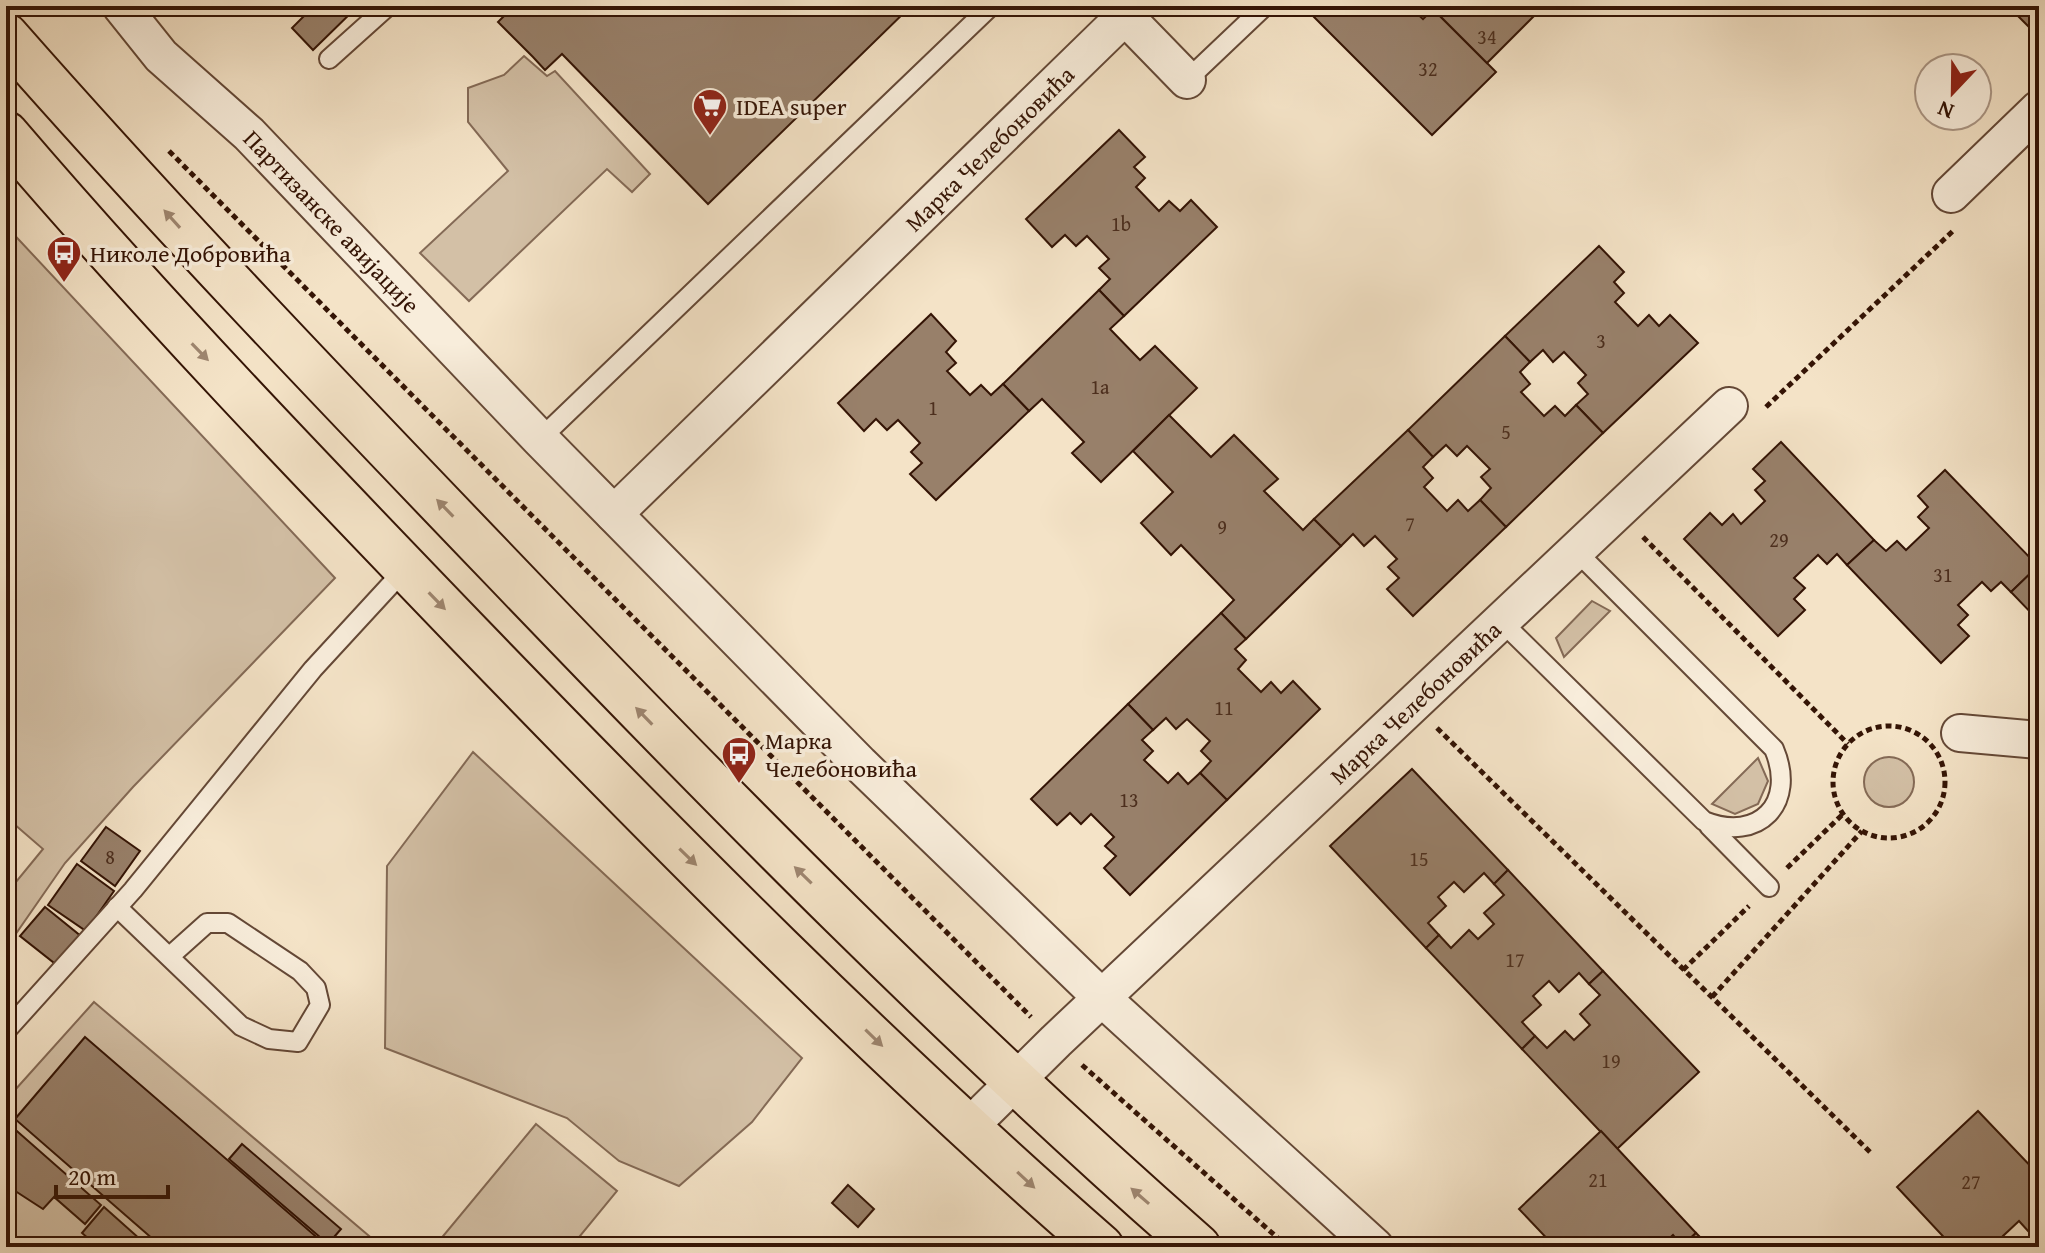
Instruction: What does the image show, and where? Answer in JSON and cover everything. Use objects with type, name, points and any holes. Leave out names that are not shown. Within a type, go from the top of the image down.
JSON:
[{"type":"main road","points":[[6,36],[262,318],[698,773],[1015,1082],[1198,1247]]},
{"type":"main road","points":[[6,134],[146,296],[632,802],[969,1127],[1101,1247]]},
{"type":"street","name":"Партизанске авијације","points":[[121,6],[161,56],[249,134],[540,439]]},
{"type":"street","points":[[1120,11],[1187,80]]},
{"type":"street","name":"Марка Челебоновића","points":[[614,514],[1120,11]]},
{"type":"street","points":[[1951,194],[2039,109]]},
{"type":"street","name":"Марка Челебоновића","points":[[969,1127],[1617,511],[1744,409]]},
{"type":"street","points":[[540,439],[860,764],[1102,998],[1375,1247]]},
{"type":"street","points":[[1960,733],[2039,740]]},
{"type":"lane","points":[[329,59],[388,6]]},
{"type":"lane","points":[[540,439],[991,6]]},
{"type":"lane","points":[[1187,80],[1265,6]]},
{"type":"lane","points":[[1575,550],[1774,749],[1782,768],[1782,788],[1775,806],[1761,821],[1742,829],[1723,829],[1704,821]]},
{"type":"lane","points":[[6,1031],[117,907],[313,669],[406,568]]},
{"type":"lane","points":[[1501,621],[1769,887]]},
{"type":"lane","points":[[117,907],[169,957],[241,1026],[269,1039],[298,1042],[320,1005],[316,988],[300,971],[228,923],[207,923],[169,957]]},
{"type":"path","points":[[158,140],[1056,1041],[1288,1247]]},
{"type":"path","points":[[1744,409],[1962,222],[1951,194]]},
{"type":"path","points":[[1617,511],[1848,744]]},
{"type":"path","points":[[1413,704],[1871,1153]]},
{"type":"path","points":[[1899,727],[1916,733],[1931,744],[1941,760],[1945,777],[1937,812],[1925,826],[1909,835],[1892,839],[1862,831],[1843,814],[1834,797],[1833,779],[1837,760],[1848,744],[1863,732],[1899,727]]},
{"type":"path","points":[[1712,997],[1862,831]]},
{"type":"shaded area","points":[[524,56],[547,76],[555,71],[650,174],[632,192],[607,169],[469,301],[420,253],[508,171],[468,122],[468,88],[504,75]]},
{"type":"shaded area","points":[[6,226],[335,578],[133,787],[65,863],[6,948],[6,894],[43,849],[6,817]]},
{"type":"shaded area","points":[[1592,601],[1610,611],[1564,657],[1556,638]]},
{"type":"shaded area","points":[[473,752],[802,1058],[752,1122],[679,1186],[619,1161],[567,1118],[385,1048],[387,866]]},
{"type":"shaded area","points":[[1889,757],[1907,764],[1914,782],[1907,800],[1889,807],[1871,800],[1864,782],[1871,764]]},
{"type":"shaded area","points":[[1758,758],[1768,781],[1758,804],[1735,814],[1712,804]]},
{"type":"shaded area","points":[[94,1002],[382,1247],[6,1247],[6,1100]]},
{"type":"shaded area","points":[[536,1124],[617,1191],[571,1247],[434,1247]]},
{"type":"building","points":[[314,6],[358,6],[313,50],[292,28]]},
{"type":"building","name":"IDEA super","points":[[514,6],[911,6],[708,204],[562,54],[545,70],[498,22]]},
{"type":"building","points":[[1318,6],[1409,6],[1423,19],[1433,9],[1496,72],[1432,135],[1310,13]]},
{"type":"building","points":[[1435,6],[1544,6],[1487,63],[1433,9]]},
{"type":"building","points":[[2008,6],[2039,6],[2039,33],[2037,35]]},
{"type":"building","points":[[1119,130],[1145,157],[1134,167],[1145,178],[1136,187],[1159,211],[1169,201],[1180,211],[1191,200],[1217,227],[1124,316],[1099,290],[1110,279],[1099,268],[1109,259],[1087,236],[1076,246],[1065,235],[1052,247],[1026,219]]},
{"type":"building","points":[[1599,246],[1624,272],[1614,282],[1624,293],[1615,302],[1638,326],[1649,315],[1659,326],[1670,315],[1698,343],[1603,433],[1576,405],[1588,394],[1578,383],[1586,375],[1564,352],[1553,362],[1543,350],[1530,362],[1505,336]]},
{"type":"building","points":[[1099,290],[1124,316],[1110,329],[1140,360],[1155,346],[1197,388],[1101,482],[1072,453],[1084,442],[1042,399],[1029,411],[1003,384]]},
{"type":"building","points":[[931,314],[956,341],[946,352],[956,363],[947,371],[970,395],[981,385],[991,395],[1003,384],[1029,411],[936,500],[910,474],[922,463],[911,452],[920,443],[898,420],[887,430],[876,419],[864,431],[838,403]]},
{"type":"building","points":[[1505,336],[1530,362],[1520,372],[1530,384],[1521,392],[1544,416],[1555,406],[1565,416],[1576,405],[1603,433],[1506,527],[1480,500],[1491,488],[1481,477],[1490,469],[1467,446],[1457,456],[1446,445],[1433,457],[1408,430]]},
{"type":"building","points":[[1169,415],[1211,457],[1234,435],[1278,479],[1264,491],[1303,530],[1314,519],[1341,546],[1246,639],[1221,613],[1234,600],[1181,545],[1171,555],[1141,523],[1173,492],[1133,451]]},
{"type":"building","points":[[1408,430],[1433,457],[1423,467],[1433,478],[1424,487],[1447,511],[1458,500],[1468,511],[1480,500],[1506,527],[1413,616],[1387,589],[1399,578],[1388,567],[1397,559],[1375,536],[1364,546],[1353,534],[1341,546],[1314,519]]},
{"type":"building","points":[[1781,442],[1874,540],[1847,565],[1837,554],[1827,564],[1818,555],[1794,578],[1805,588],[1794,599],[1805,610],[1778,636],[1684,539],[1710,513],[1722,525],[1733,514],[1741,524],[1765,501],[1755,490],[1765,481],[1753,469]]},
{"type":"building","points":[[1945,470],[2038,566],[2011,592],[2001,582],[1991,591],[1982,582],[1958,605],[1968,615],[1958,625],[1969,636],[1941,663],[1847,565],[1874,540],[1886,551],[1897,541],[1906,550],[1929,528],[1918,517],[1928,507],[1918,496]]},
{"type":"building","points":[[2039,568],[2039,621],[2011,592]]},
{"type":"building","points":[[1221,613],[1246,639],[1235,649],[1246,660],[1238,669],[1261,692],[1271,682],[1281,693],[1293,681],[1320,709],[1227,800],[1200,773],[1211,761],[1201,751],[1210,741],[1187,719],[1176,729],[1166,718],[1153,730],[1128,704]]},
{"type":"building","points":[[1128,704],[1153,730],[1142,740],[1153,751],[1144,760],[1168,783],[1178,773],[1188,784],[1200,773],[1227,800],[1130,895],[1104,868],[1116,856],[1105,846],[1114,837],[1091,814],[1081,824],[1070,813],[1057,825],[1031,799]]},
{"type":"building","points":[[1412,769],[1508,870],[1494,884],[1484,873],[1464,892],[1454,882],[1438,897],[1446,906],[1428,923],[1439,935],[1426,948],[1330,846]]},
{"type":"building","points":[[106,827],[140,851],[115,886],[81,861]]},
{"type":"building","points":[[77,864],[114,891],[86,931],[48,905]]},
{"type":"building","points":[[1508,870],[1603,971],[1589,984],[1579,973],[1559,992],[1549,981],[1533,996],[1541,1005],[1522,1022],[1535,1036],[1522,1049],[1426,948],[1439,935],[1451,948],[1469,930],[1478,939],[1494,924],[1484,913],[1504,895],[1494,884]]},
{"type":"building","points":[[45,907],[82,937],[58,966],[20,936]]},
{"type":"building","points":[[1603,971],[1699,1072],[1617,1149],[1522,1049],[1535,1036],[1547,1048],[1565,1031],[1574,1040],[1590,1025],[1580,1014],[1600,995],[1589,984]]},
{"type":"building","points":[[85,1037],[328,1247],[162,1247],[15,1119]]},
{"type":"building","points":[[1978,1111],[2039,1175],[2039,1222],[2029,1232],[2019,1221],[2003,1236],[2011,1247],[1953,1247],[1897,1187]]},
{"type":"building","points":[[10,1125],[101,1205],[85,1224],[54,1197],[43,1209],[6,1185],[6,1129]]},
{"type":"building","points":[[1601,1131],[1696,1233],[1682,1246],[1673,1235],[1660,1247],[1642,1244],[1639,1247],[1555,1247],[1519,1209]]},
{"type":"building","points":[[242,1144],[341,1229],[328,1244],[229,1159]]},
{"type":"building","points":[[848,1185],[874,1209],[858,1227],[832,1203]]},
{"type":"building","points":[[104,1207],[141,1240],[134,1247],[98,1247],[82,1233]]},
{"type":"building","points":[[1696,1233],[1710,1247],[1682,1246]]},
{"type":"place","name":"IDEA super","points":[[710,137]]},
{"type":"place","name":"Николе Добровића","points":[[64,284]]},
{"type":"place","name":"Марка Челебоновића","points":[[739,785]]}]
